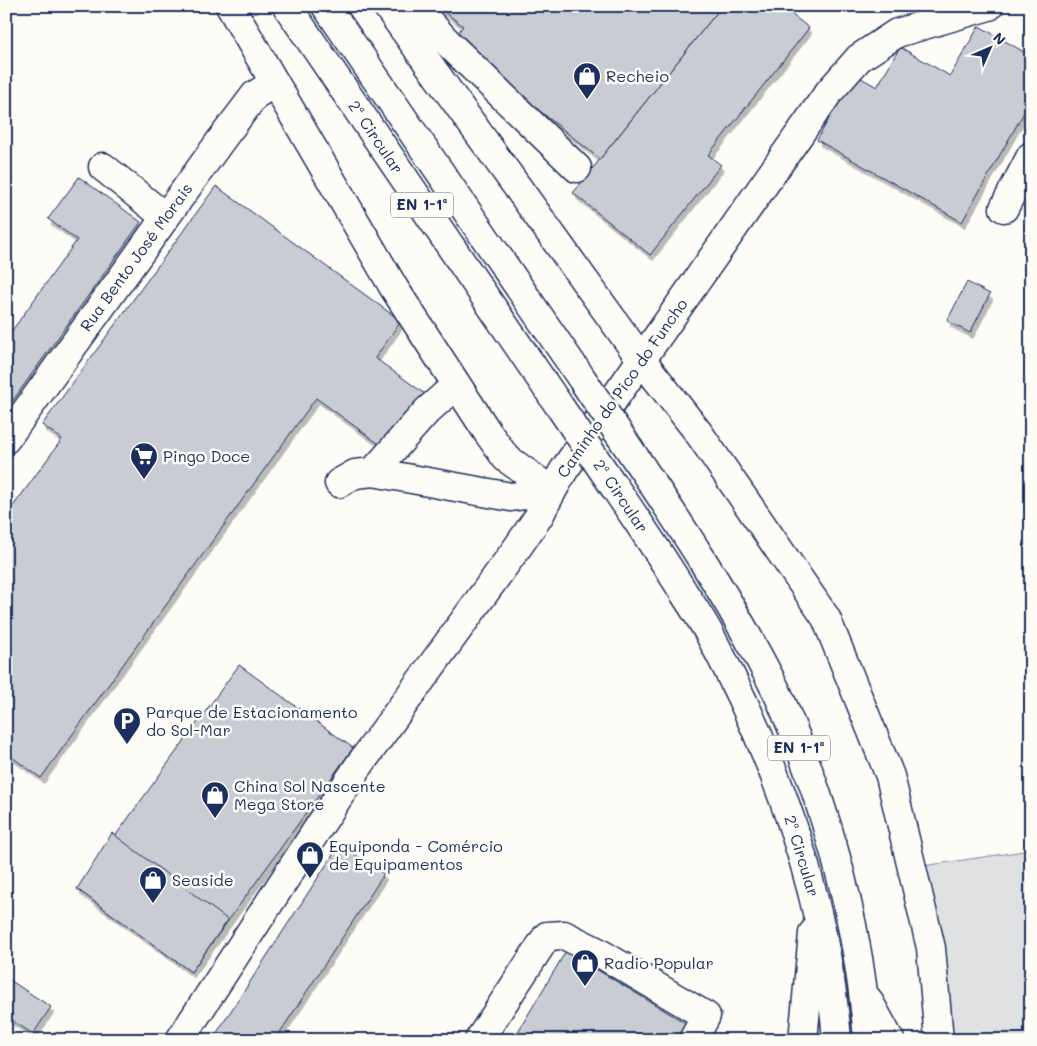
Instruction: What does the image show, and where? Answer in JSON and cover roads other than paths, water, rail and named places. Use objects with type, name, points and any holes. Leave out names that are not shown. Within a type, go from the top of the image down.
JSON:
[{"type":"main road","points":[[230,6],[394,288],[456,385],[506,458],[552,490]]},
{"type":"main road","name":"2ª Circular","points":[[286,6],[616,488],[709,633],[750,716],[788,809],[817,904],[834,1000],[837,1040]]},
{"type":"main road","name":"2ª Circular","points":[[326,6],[640,464],[740,622],[781,700],[815,791],[842,877],[855,937],[864,994],[868,1040]]},
{"type":"main road","points":[[386,6],[641,359],[698,432],[826,618],[890,776],[931,948],[940,1040]]},
{"type":"main road","points":[[414,6],[451,46],[577,168]]},
{"type":"main road","name":"Caminho do Pico do Funcho","points":[[180,1040],[358,767],[517,548],[539,516],[552,490],[641,359],[828,92],[860,58],[897,33],[989,6]]},
{"type":"main road","name":"Rua Bento José Morais","points":[[6,439],[255,95],[274,83]]},
{"type":"main road","points":[[1004,208],[1031,156]]},
{"type":"main road","points":[[103,167],[165,217]]},
{"type":"main road","points":[[373,472],[427,411],[456,385]]},
{"type":"main road","points":[[339,483],[355,474],[373,472],[511,497],[552,490]]},
{"type":"main road","points":[[803,1040],[817,904]]},
{"type":"main road","points":[[479,1040],[547,936],[564,935],[598,952],[706,1016],[693,1040]]},
{"type":"main road","points":[[864,994],[890,1040]]},
{"type":"place","name":"Recheio","points":[[587,100]]},
{"type":"place","name":"Pingo Doce","points":[[144,480]]},
{"type":"place","name":"Parque de Estacionamento do Sol-Mar","points":[[127,745]]},
{"type":"place","name":"China Sol Nascente Mega Store","points":[[215,819]]},
{"type":"place","name":"Equiponda - Comércio de Equipamentos","points":[[310,879]]},
{"type":"place","name":"Seaside","points":[[153,904]]},
{"type":"place","name":"Radio Popular","points":[[585,987]]}]
